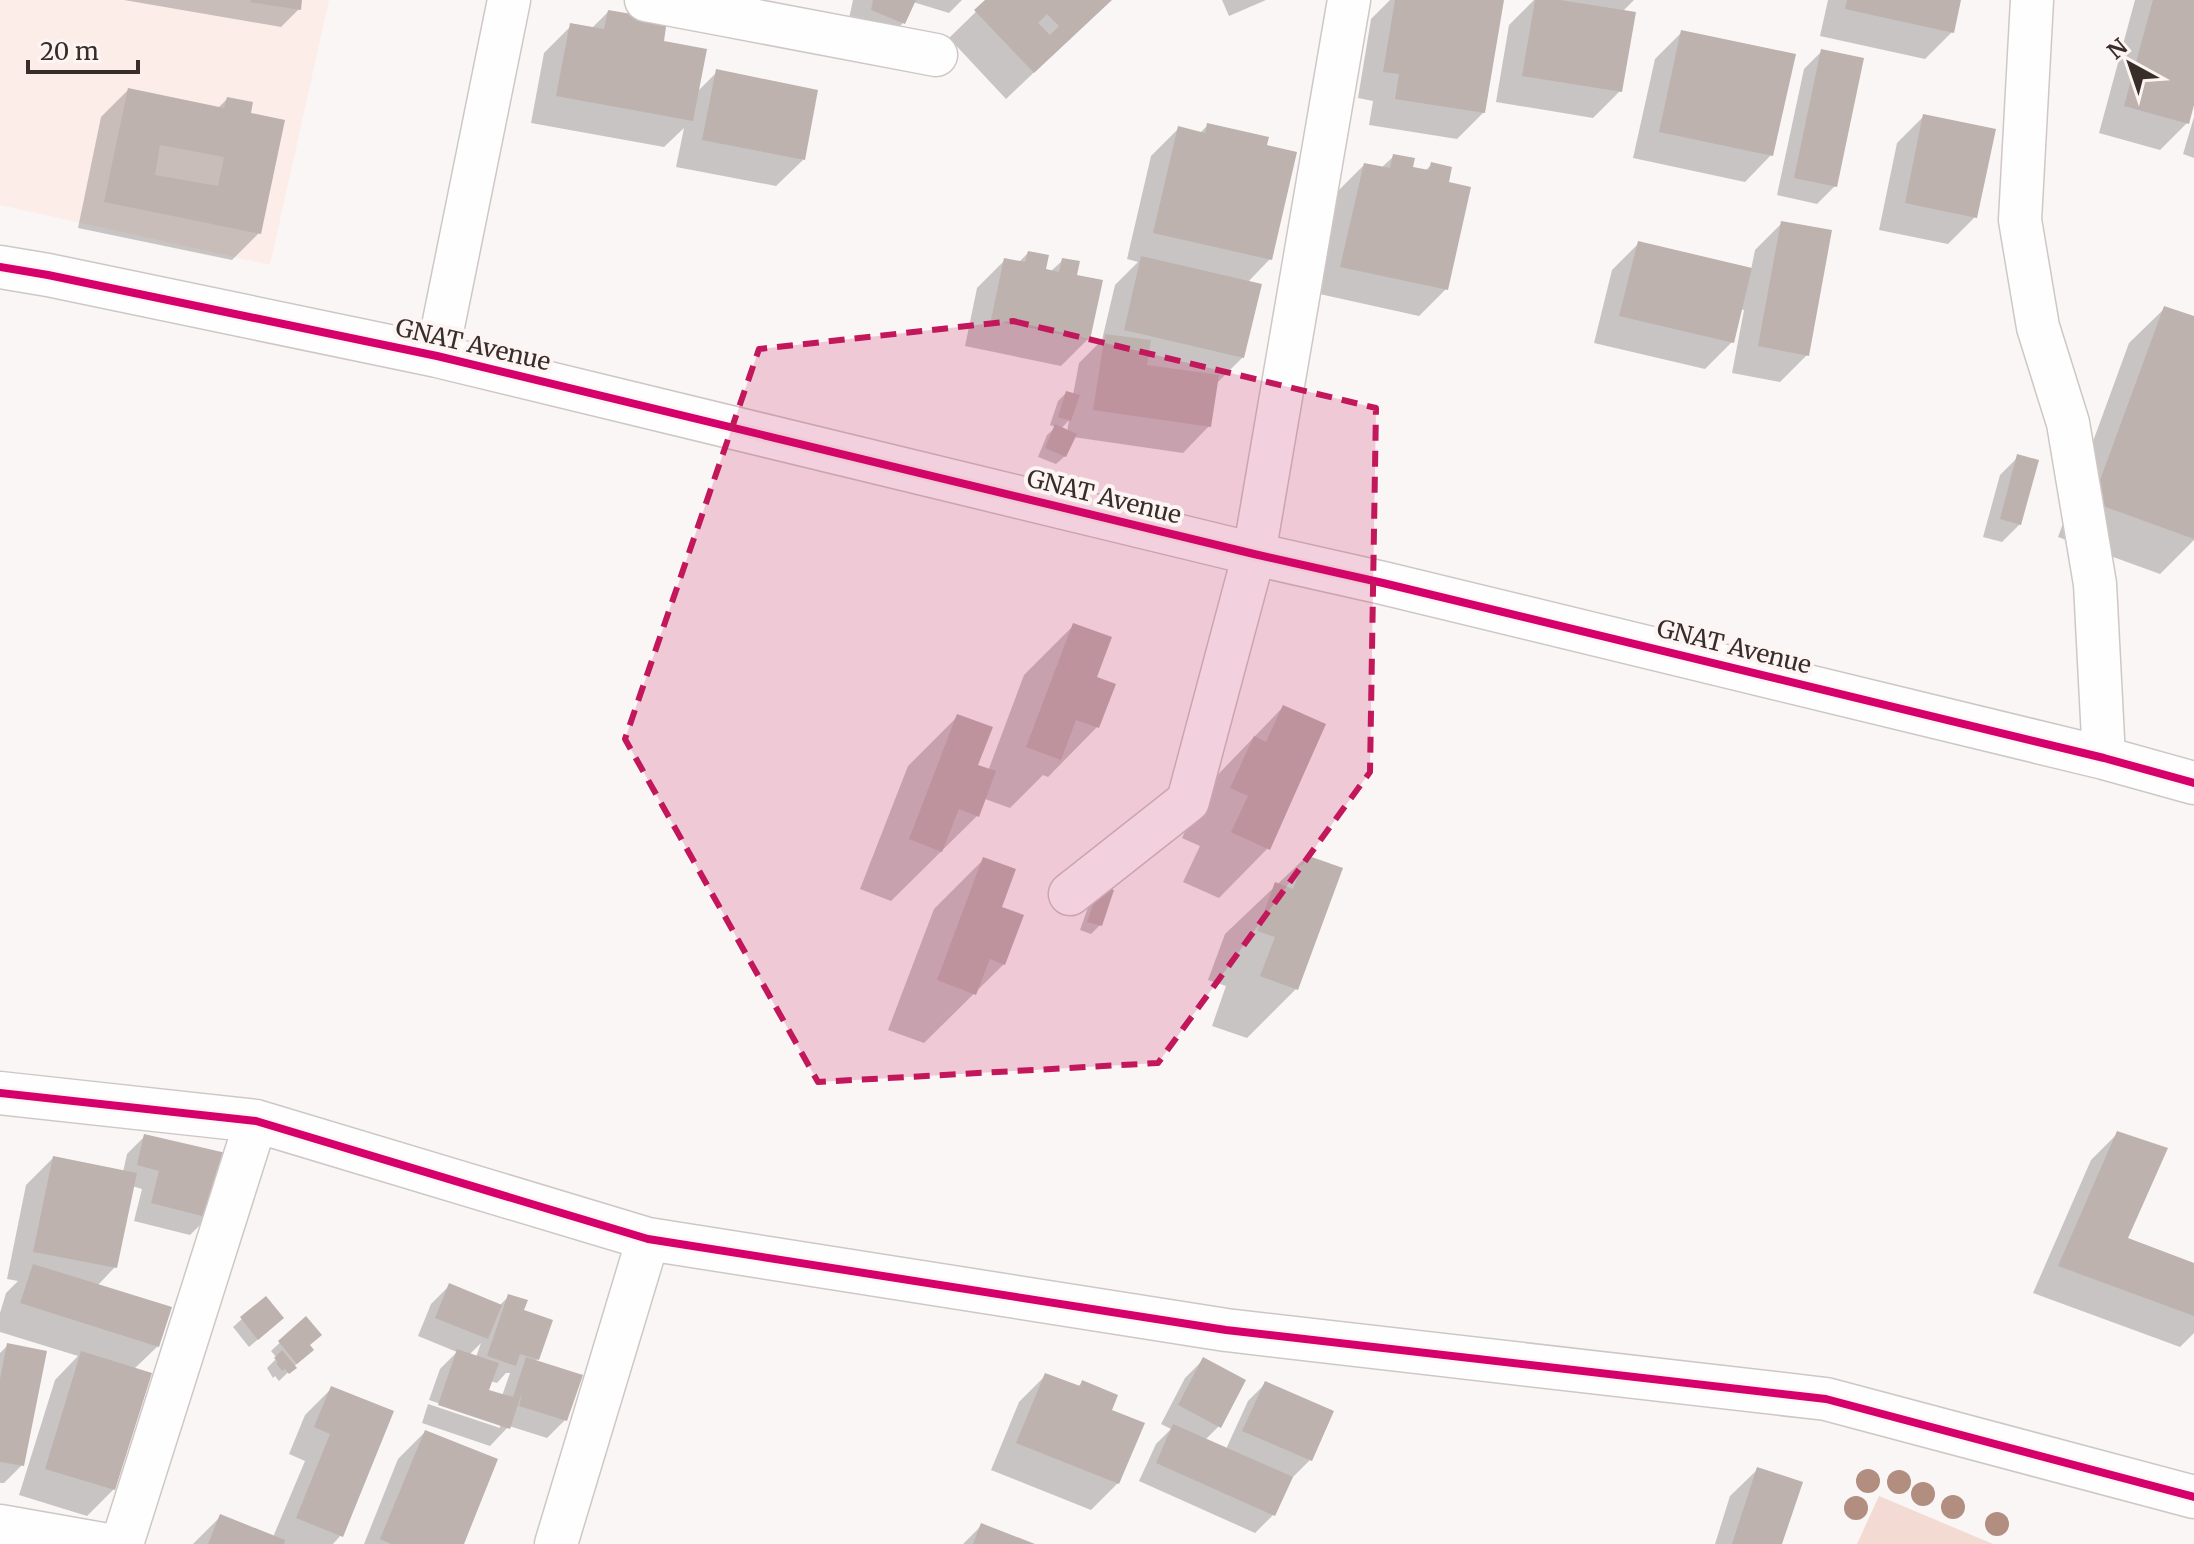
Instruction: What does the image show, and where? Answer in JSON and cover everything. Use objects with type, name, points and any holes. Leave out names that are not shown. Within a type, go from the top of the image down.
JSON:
[{"type":"street","points":[[437,356],[509,0]]},
{"type":"street","points":[[646,0],[936,55]]},
{"type":"street","points":[[1070,894],[1188,801],[1254,554],[1349,0]]},
{"type":"street","points":[[2032,0],[2020,220],[2038,327],[2068,423],[2095,584],[2104,758]]},
{"type":"street","name":"GNAT Avenue","points":[[0,267],[437,356],[2104,758],[2194,783]]},
{"type":"street","points":[[0,1093],[256,1121],[648,1239],[1226,1330],[1826,1399],[2194,1497]]},
{"type":"street","points":[[122,1544],[256,1121]]},
{"type":"street","points":[[556,1544],[648,1239]]},
{"type":"street","points":[[0,1526],[102,1544]]},
{"type":"highlighted area","points":[[1013,321],[1376,408],[1370,772],[1158,1063],[818,1082],[625,739],[759,349]]},
{"type":"shaded area","points":[[0,0],[329,0],[270,265],[0,205]]},
{"type":"shaded area","points":[[1879,1496],[1993,1544],[1857,1544]]},
{"type":"building","points":[[251,0],[302,0],[301,10]]},
{"type":"building","points":[[873,0],[916,0],[905,24],[871,10]]},
{"type":"building","points":[[985,0],[1112,0],[1034,73],[974,10]],"holes":[[[1047,14],[1059,26],[1050,35],[1038,23]]]},
{"type":"building","points":[[1395,0],[1504,0],[1485,113],[1395,99],[1399,74],[1383,72]]},
{"type":"building","points":[[1535,0],[1560,0],[1636,12],[1622,92],[1522,76]]},
{"type":"building","points":[[1847,0],[1961,0],[1954,33],[1845,9]]},
{"type":"building","points":[[2153,0],[2194,0],[2194,105],[2189,124],[2124,106]]},
{"type":"building","points":[[608,10],[667,20],[664,41],[707,49],[693,121],[556,96],[570,23],[604,29]]},
{"type":"building","points":[[1681,30],[1796,54],[1773,156],[1659,132]]},
{"type":"building","points":[[1821,49],[1864,58],[1837,187],[1794,178]]},
{"type":"building","points":[[716,69],[818,90],[805,160],[702,140]]},
{"type":"building","points":[[128,88],[224,108],[227,97],[253,102],[251,113],[285,120],[261,234],[104,202]],"holes":[[[160,145],[224,157],[218,186],[155,175]]]},
{"type":"building","points":[[1923,114],[1996,129],[1977,218],[1905,203]]},
{"type":"building","points":[[1207,123],[1269,137],[1267,145],[1297,152],[1272,260],[1153,233],[1178,126],[1205,133]]},
{"type":"building","points":[[1393,154],[1415,158],[1413,167],[1429,170],[1431,162],[1452,167],[1449,182],[1471,187],[1448,290],[1340,267],[1364,163],[1390,168]]},
{"type":"building","points":[[1781,221],[1832,230],[1809,356],[1758,346]]},
{"type":"building","points":[[1638,241],[1752,268],[1734,343],[1619,316]]},
{"type":"building","points":[[1028,251],[1049,255],[1046,269],[1059,272],[1062,258],[1080,261],[1077,275],[1103,280],[1090,340],[991,320],[1004,258],[1025,262]]},
{"type":"building","points":[[1141,256],[1262,284],[1244,358],[1124,330]]},
{"type":"building","points":[[2164,306],[2194,316],[2194,539],[2092,502]]},
{"type":"building","points":[[1105,334],[1151,340],[1147,365],[1219,375],[1211,427],[1093,410]]},
{"type":"building","points":[[1066,391],[1080,395],[1071,421],[1058,417]]},
{"type":"building","points":[[1055,424],[1077,434],[1066,457],[1045,448]]},
{"type":"building","points":[[2017,454],[2039,460],[2021,525],[2000,519]]},
{"type":"building","points":[[1073,623],[1112,637],[1097,677],[1116,684],[1099,728],[1076,720],[1061,760],[1026,747]]},
{"type":"building","points":[[1283,705],[1326,724],[1270,850],[1231,832],[1248,796],[1230,788],[1254,736],[1266,742]]},
{"type":"building","points":[[957,714],[993,727],[978,765],[996,771],[979,817],[959,809],[942,852],[909,839]]},
{"type":"building","points":[[1306,855],[1343,868],[1298,990],[1260,976],[1275,937],[1257,931],[1275,882],[1293,889]]},
{"type":"building","points":[[983,857],[1016,869],[1002,907],[1024,915],[1005,965],[990,959],[976,995],[937,980]]},
{"type":"building","points":[[1100,885],[1114,890],[1102,926],[1087,922]]},
{"type":"building","points":[[2117,1131],[2168,1148],[2128,1238],[2194,1263],[2194,1316],[2058,1266]]},
{"type":"building","points":[[144,1134],[226,1153],[210,1218],[151,1203],[159,1171],[137,1165]]},
{"type":"building","points":[[53,1156],[137,1173],[117,1268],[33,1252]]},
{"type":"building","points":[[33,1264],[172,1307],[159,1347],[20,1303]]},
{"type":"building","points":[[449,1283],[502,1305],[488,1339],[435,1318]]},
{"type":"building","points":[[508,1294],[528,1300],[524,1310],[553,1320],[539,1360],[520,1354],[516,1366],[487,1356]]},
{"type":"building","points":[[266,1296],[284,1318],[258,1340],[240,1317]]},
{"type":"building","points":[[306,1316],[322,1335],[310,1345],[314,1350],[297,1364],[278,1341]]},
{"type":"building","points":[[7,1343],[47,1351],[24,1466],[0,1462],[0,1379]]},
{"type":"building","points":[[457,1349],[499,1363],[489,1390],[513,1397],[526,1357],[583,1375],[567,1421],[519,1406],[522,1392],[510,1429],[438,1405]]},
{"type":"building","points":[[282,1350],[297,1368],[289,1374],[285,1369],[282,1371],[274,1358]]},
{"type":"building","points":[[81,1351],[152,1373],[115,1490],[45,1469]]},
{"type":"building","points":[[1203,1357],[1246,1380],[1221,1428],[1178,1405]]},
{"type":"building","points":[[1045,1373],[1080,1386],[1082,1380],[1118,1395],[1112,1410],[1145,1423],[1119,1484],[1016,1443]]},
{"type":"building","points":[[1265,1381],[1334,1411],[1312,1461],[1242,1431]]},
{"type":"building","points":[[331,1386],[394,1411],[343,1537],[296,1518],[330,1434],[314,1427]]},
{"type":"building","points":[[1173,1424],[1293,1477],[1275,1516],[1156,1463]]},
{"type":"building","points":[[425,1430],[498,1459],[464,1544],[391,1544],[380,1539]]},
{"type":"building","points":[[1757,1467],[1803,1482],[1782,1544],[1732,1544]]},
{"type":"building","points":[[220,1514],[285,1540],[284,1544],[208,1544]]},
{"type":"building","points":[[981,1523],[1035,1544],[973,1544]]},
{"type":"cycle path","points":[[0,267],[437,356],[2104,758],[2194,783]]},
{"type":"cycle path","points":[[0,1093],[256,1121],[648,1239],[1226,1330],[1826,1399],[2194,1497]]}]
